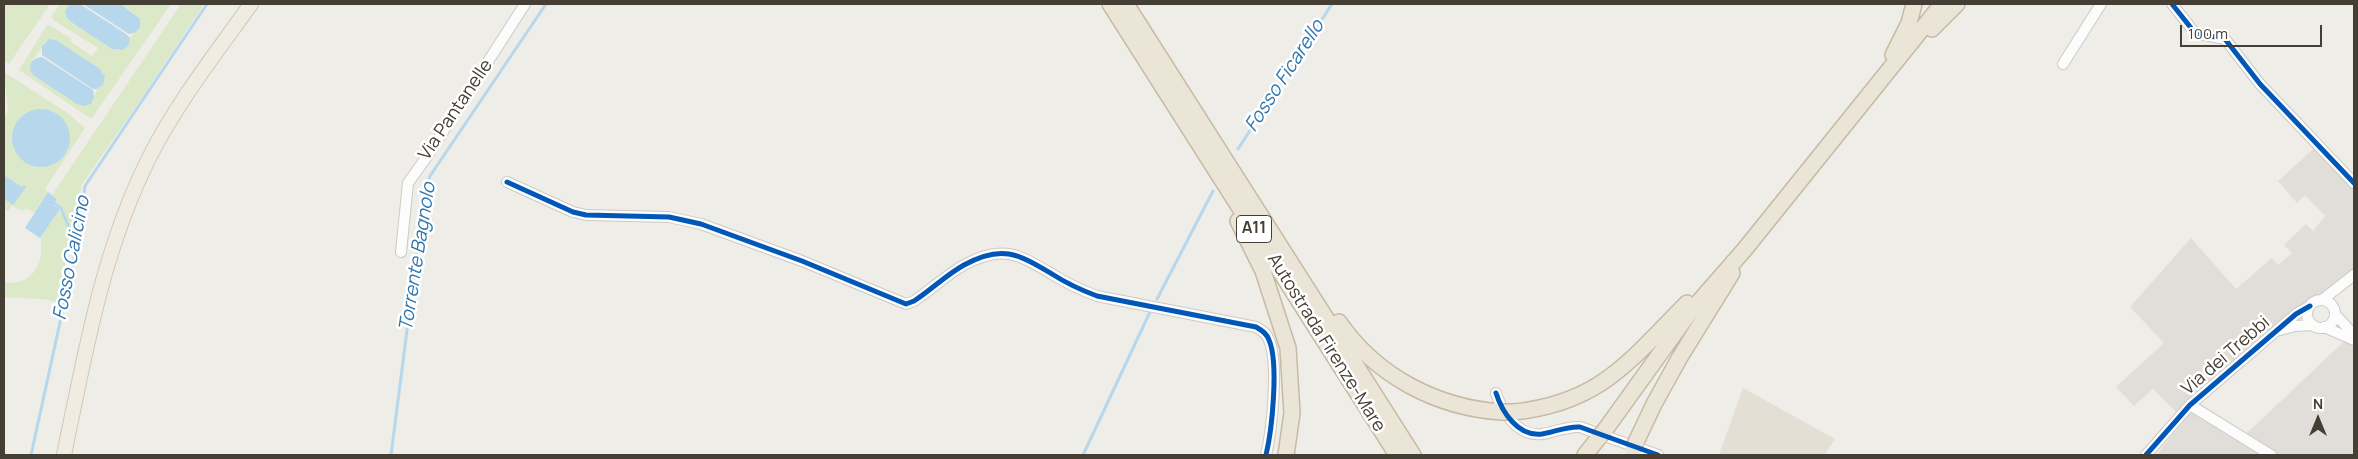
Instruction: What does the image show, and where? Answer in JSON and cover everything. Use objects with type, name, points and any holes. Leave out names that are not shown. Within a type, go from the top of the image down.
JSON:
[{"type":"highway","name":"Autostrada Firenze-Mare","points":[[1110,4],[1397,455]]},
{"type":"highway","name":"Autostrada Firenze-Mare","points":[[1126,4],[1413,455]]},
{"type":"highway","points":[[1877,85],[1909,22],[1914,4]]},
{"type":"highway","points":[[1585,455],[1639,384],[1690,312],[1745,249],[1942,4]]},
{"type":"highway","points":[[1877,85],[1958,4]]},
{"type":"highway","points":[[1203,150],[1208,171],[1246,235],[1264,271],[1288,348],[1292,413],[1286,455]]},
{"type":"highway","points":[[1276,237],[1296,256],[1346,333],[1391,374],[1417,391],[1445,402],[1477,410],[1508,412],[1562,402],[1603,383],[1636,357],[1705,284],[1745,249]]},
{"type":"highway","points":[[1633,449],[1654,404],[1680,357],[1721,293],[1745,249]]},
{"type":"main road","points":[[64,455],[96,304],[126,209],[161,137],[213,57],[251,4]]},
{"type":"street","name":"Via Pantanelle","points":[[401,252],[406,191],[410,177],[428,155],[525,4]]},
{"type":"street","points":[[2063,64],[2101,4]]},
{"type":"street","points":[[2172,4],[2196,33],[2225,39],[2260,84],[2354,183]]},
{"type":"street","points":[[507,182],[573,212],[586,215],[669,217],[693,222],[802,261],[848,282],[906,304],[914,301],[979,257],[1005,253],[1027,258],[1069,284],[1097,296],[1256,327],[1269,338],[1272,349],[1273,408],[1266,455]]},
{"type":"street","points":[[2354,275],[2322,300],[2316,301],[2310,306],[2307,315],[2313,324],[2354,340]]},
{"type":"street","points":[[2324,327],[2331,323],[2340,285]]},
{"type":"street","points":[[2322,300],[2331,304],[2334,312],[2354,335]]},
{"type":"street","name":"Via dei Trebbi","points":[[2146,455],[2190,405],[2296,314],[2310,306]]},
{"type":"street","name":"Via dei Trebbi","points":[[2276,331],[2313,324]]},
{"type":"street","points":[[1496,393],[1500,403],[1514,424],[1527,433],[1542,434],[1569,427],[1584,428],[1658,455]]},
{"type":"street","points":[[2190,405],[2271,455]]},
{"type":"shaded area","points":[[2321,142],[2354,178],[2354,274],[2319,300],[2313,302],[2307,314],[2277,331],[2180,416],[2153,389],[2134,406],[2116,387],[2164,343],[2130,307],[2191,238],[2236,289],[2272,258],[2278,265],[2292,253],[2284,245],[2306,224],[2313,231],[2325,216],[2305,195],[2297,203],[2278,181]]},
{"type":"shaded area","points":[[2354,332],[2354,455],[2156,455],[2199,403],[2247,433]]},
{"type":"shaded area","points":[[1743,388],[1835,439],[1826,453],[1829,455],[1719,455]]},
{"type":"green space","points":[[4,4],[50,4],[9,64],[4,61]]},
{"type":"green space","points":[[60,4],[70,4],[65,14],[68,20],[109,47],[119,51],[129,45],[130,38],[136,32],[139,23],[135,15],[121,4],[171,4],[92,118],[19,70],[47,25],[72,39],[70,41],[92,56],[98,48],[53,20],[52,16]],"holes":[[[46,41],[103,75],[103,85],[97,89],[94,97],[80,105],[31,72],[31,63]]]},
{"type":"green space","points":[[181,4],[204,4],[82,184],[72,233],[62,206],[55,202],[57,198],[52,195]]},
{"type":"green space","points":[[4,72],[69,114],[85,128],[45,189],[48,192],[34,213],[26,208],[23,211],[12,206],[8,211],[4,209],[4,199],[13,205],[22,187],[4,175],[4,117],[8,111]]},
{"type":"green space","points":[[60,209],[70,236],[58,303],[38,299],[4,297],[4,282],[14,283],[22,281],[34,271],[41,256],[40,238]]},
{"type":"water","points":[[70,4],[80,4],[126,34],[130,38],[129,45],[123,50],[112,49],[71,22],[66,17],[65,11]]},
{"type":"water","points":[[83,4],[121,4],[140,19],[140,27],[135,33],[129,34]]},
{"type":"water","points":[[49,39],[56,40],[100,69],[103,75],[105,74],[103,85],[93,89],[42,55],[42,46]]},
{"type":"water","points":[[42,57],[93,90],[94,97],[91,104],[84,106],[77,104],[33,75],[30,69],[31,63],[35,59]]},
{"type":"water","points":[[41,109],[52,111],[65,122],[70,138],[68,149],[57,162],[41,167],[30,165],[17,154],[12,138],[14,127],[25,114]]},
{"type":"water","points":[[4,175],[22,187],[24,185],[26,187],[13,205],[4,199]]},
{"type":"water","points":[[48,192],[57,199],[53,205],[60,209],[40,238],[25,228]]},
{"type":"waterway","name":"Fosso Calicino","points":[[31,455],[78,240],[85,186],[207,4]]},
{"type":"waterway","name":"Torrente Bagnolo","points":[[391,455],[425,190],[430,176],[546,4]]},
{"type":"waterway","name":"Fosso Ficarello","points":[[1238,149],[1332,4]]},
{"type":"waterway","name":"Fosso Ficarello","points":[[1157,299],[1213,191]]},
{"type":"waterway","points":[[54,203],[61,208],[76,246]]},
{"type":"waterway","name":"Fosso Ficarello","points":[[1083,455],[1150,312]]},
{"type":"cycle path","points":[[2172,4],[2195,33],[2225,39],[2260,84],[2354,183]]},
{"type":"cycle path","points":[[507,182],[573,212],[586,215],[669,217],[701,224],[802,261],[906,304],[914,301],[964,265],[977,259],[1000,253],[1010,254],[1029,261],[1079,289],[1097,296],[1256,327],[1264,332],[1268,338],[1274,364],[1272,414],[1266,455]]},
{"type":"cycle path","points":[[2146,455],[2190,405],[2296,314],[2310,306]]},
{"type":"cycle path","points":[[1496,393],[1502,408],[1512,422],[1526,432],[1542,434],[1566,428],[1580,427],[1658,455]]}]
